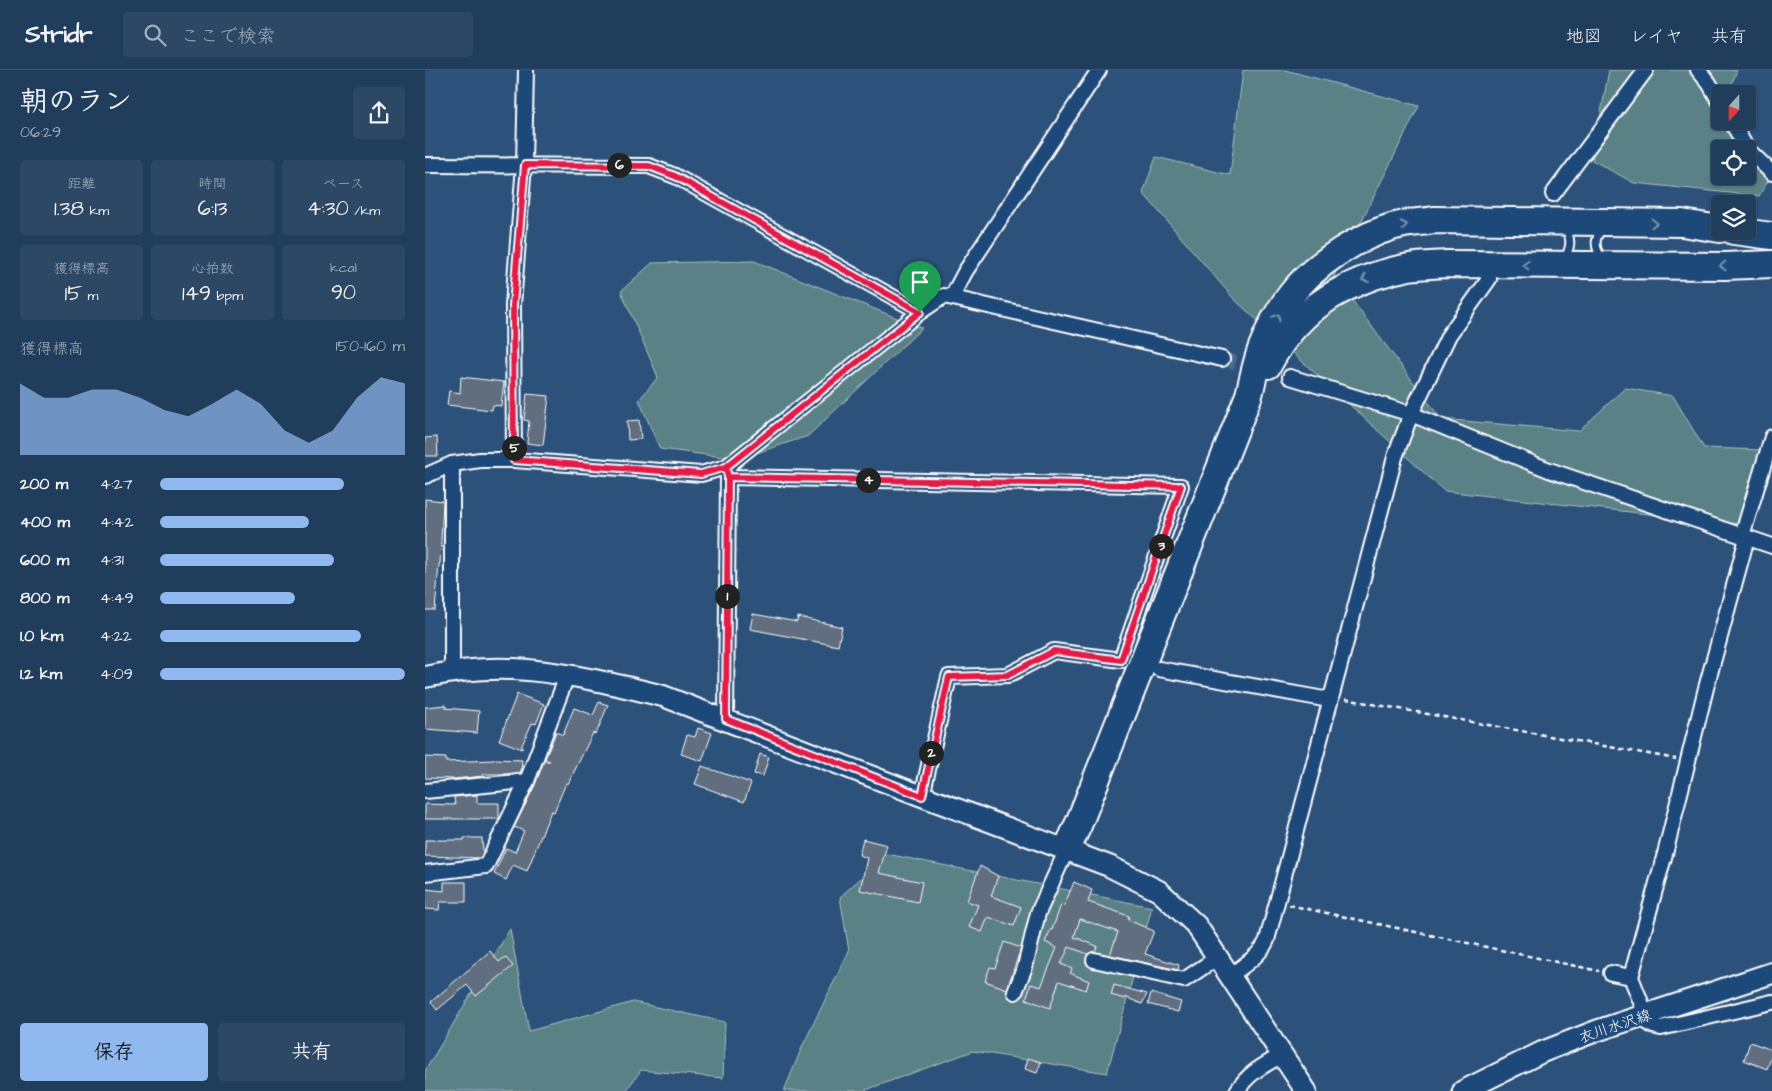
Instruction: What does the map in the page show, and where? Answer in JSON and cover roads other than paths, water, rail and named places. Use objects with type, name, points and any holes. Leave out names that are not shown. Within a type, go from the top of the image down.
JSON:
[{"type":"highway","points":[[1067,850],[1249,395],[1262,348],[1274,321],[1293,291],[1317,266],[1341,250],[1368,236],[1403,224],[1435,220],[1682,223],[1711,228]]},
{"type":"highway","points":[[1756,234],[1772,236]]},
{"type":"highway","points":[[1249,395],[1275,352],[1294,327],[1320,303],[1376,275],[1410,267],[1447,264],[1618,266],[1772,264]]},
{"type":"street","points":[[514,460],[513,305],[525,165],[526,70]]},
{"type":"street","points":[[952,297],[965,272],[1099,70]]},
{"type":"street","points":[[1553,194],[1646,70]]},
{"type":"street","points":[[1698,70],[1711,86]]},
{"type":"street","points":[[1756,157],[1772,172]]},
{"type":"street","points":[[425,165],[649,166],[675,176],[920,312]]},
{"type":"street","points":[[1230,976],[1256,957],[1264,948],[1392,466],[1411,414],[1449,335],[1489,279]]},
{"type":"street","points":[[727,472],[920,312],[944,296],[1222,359]]},
{"type":"street","points":[[1291,377],[1411,414],[1549,470],[1772,546]]},
{"type":"street","points":[[1772,437],[1744,537],[1666,850],[1631,977],[1646,1014],[1647,1022],[1661,1028],[1772,1002]]},
{"type":"street","points":[[425,476],[452,464],[480,460],[514,460],[701,474],[727,472],[1181,486],[1121,660],[1054,651],[1008,675],[949,677],[922,796]]},
{"type":"street","points":[[452,464],[452,672]]},
{"type":"street","points":[[726,719],[727,472]]},
{"type":"street","points":[[1159,669],[1324,699],[1331,696]]},
{"type":"street","points":[[425,678],[452,672],[527,670],[629,687],[663,696],[1109,866],[1159,891],[1196,926],[1306,1091]]},
{"type":"street","points":[[425,873],[486,866],[527,781],[567,676]]},
{"type":"street","points":[[425,791],[527,781]]},
{"type":"street","points":[[1015,992],[1025,968],[1038,913],[1067,850]]},
{"type":"street","points":[[1094,960],[1184,980],[1218,957]]},
{"type":"street","points":[[1611,973],[1631,977]]},
{"type":"street","name":"衣川水沢線","points":[[1463,1091],[1542,1052],[1646,1014],[1772,973]]},
{"type":"street","points":[[1237,1091],[1253,1072],[1282,1055]]},
{"type":"lane","points":[[1553,222],[1564,228],[1569,234],[1571,242],[1569,252],[1564,259],[1554,265]]},
{"type":"lane","points":[[1618,266],[1603,259],[1595,246],[1597,236],[1602,230],[1620,222]]},
{"type":"tunnel","points":[[1222,359],[1290,377]]}]
